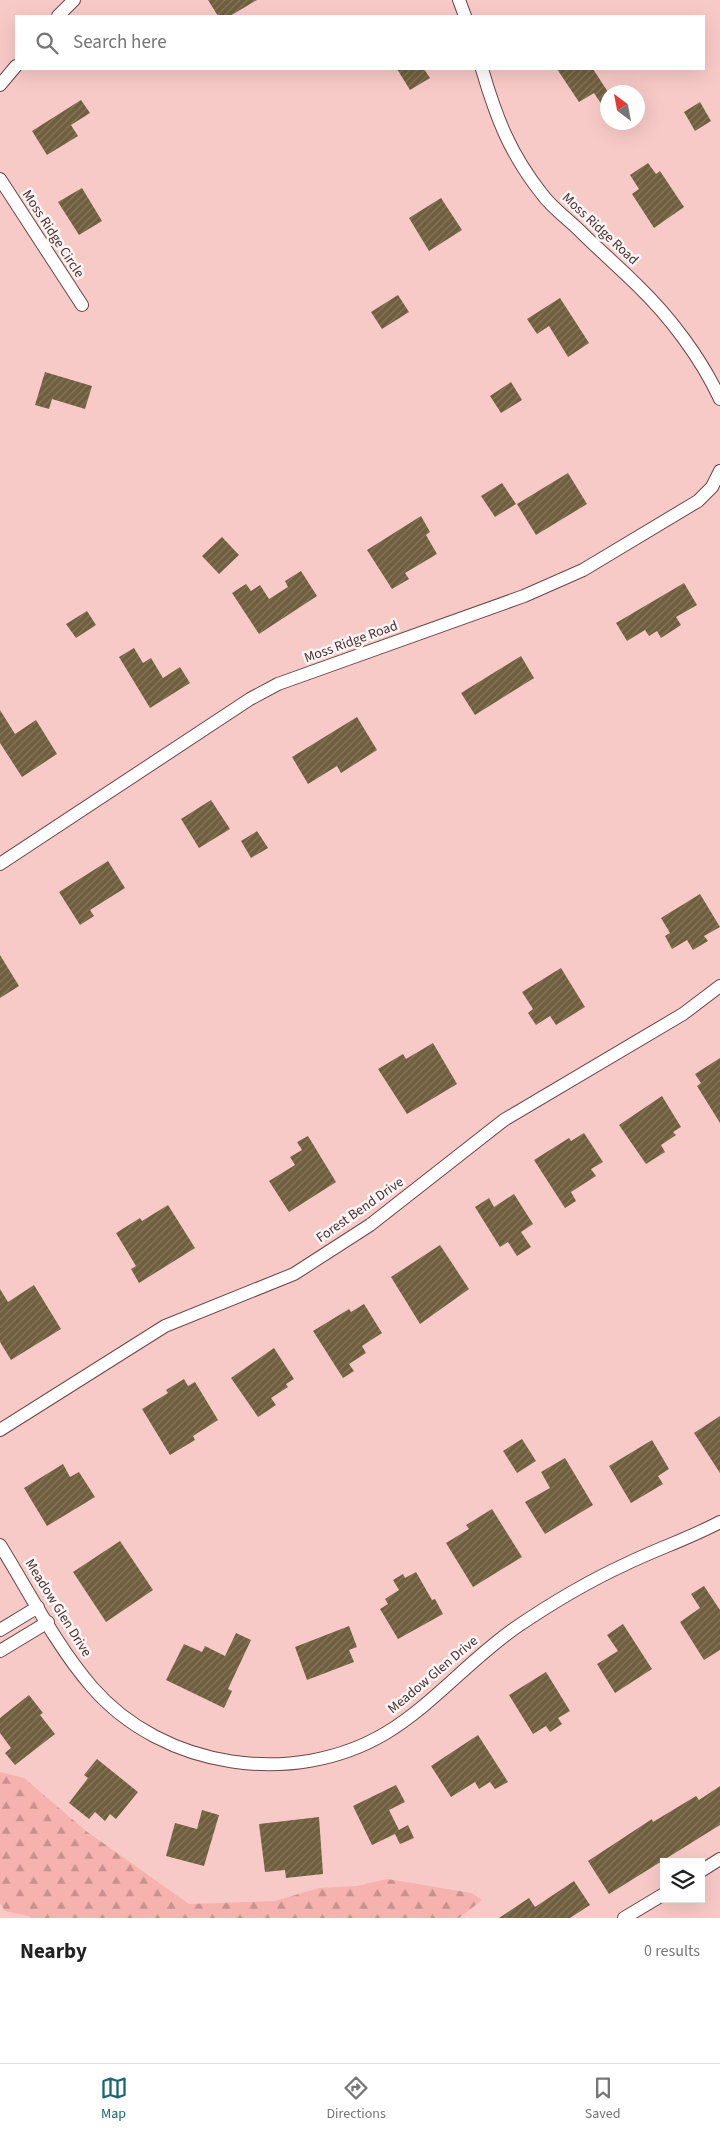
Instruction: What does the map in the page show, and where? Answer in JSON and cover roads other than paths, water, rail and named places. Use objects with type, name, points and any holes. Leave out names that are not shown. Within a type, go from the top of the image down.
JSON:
[{"type":"street","points":[[59,15],[74,0]]},
{"type":"street","points":[[459,0],[465,15]]},
{"type":"street","points":[[0,85],[15,67]]},
{"type":"street","name":"Moss Ridge Road","points":[[482,70],[491,100],[508,143],[523,169],[544,196],[658,306],[699,362],[720,399]]},
{"type":"street","name":"Moss Ridge Circle","points":[[0,179],[82,305]]},
{"type":"street","name":"Moss Ridge Road","points":[[0,864],[250,699],[278,684],[524,596],[583,570],[698,501],[712,487],[720,471]]},
{"type":"street","name":"Forest Bend Drive","points":[[0,1430],[165,1326],[294,1274],[370,1225],[504,1120],[683,1014],[720,986]]},
{"type":"street","name":"Meadow Glen Drive","points":[[0,1545],[70,1659],[92,1687],[116,1712],[145,1731],[209,1757],[239,1764],[276,1765],[318,1759],[348,1750],[392,1728],[416,1713],[487,1649],[548,1607],[626,1563],[720,1522]]},
{"type":"street","points":[[0,1630],[38,1607]]},
{"type":"street","points":[[0,1651],[48,1622]]},
{"type":"street","points":[[705,1868],[720,1859]]},
{"type":"street","points":[[624,1918],[660,1896]]}]
